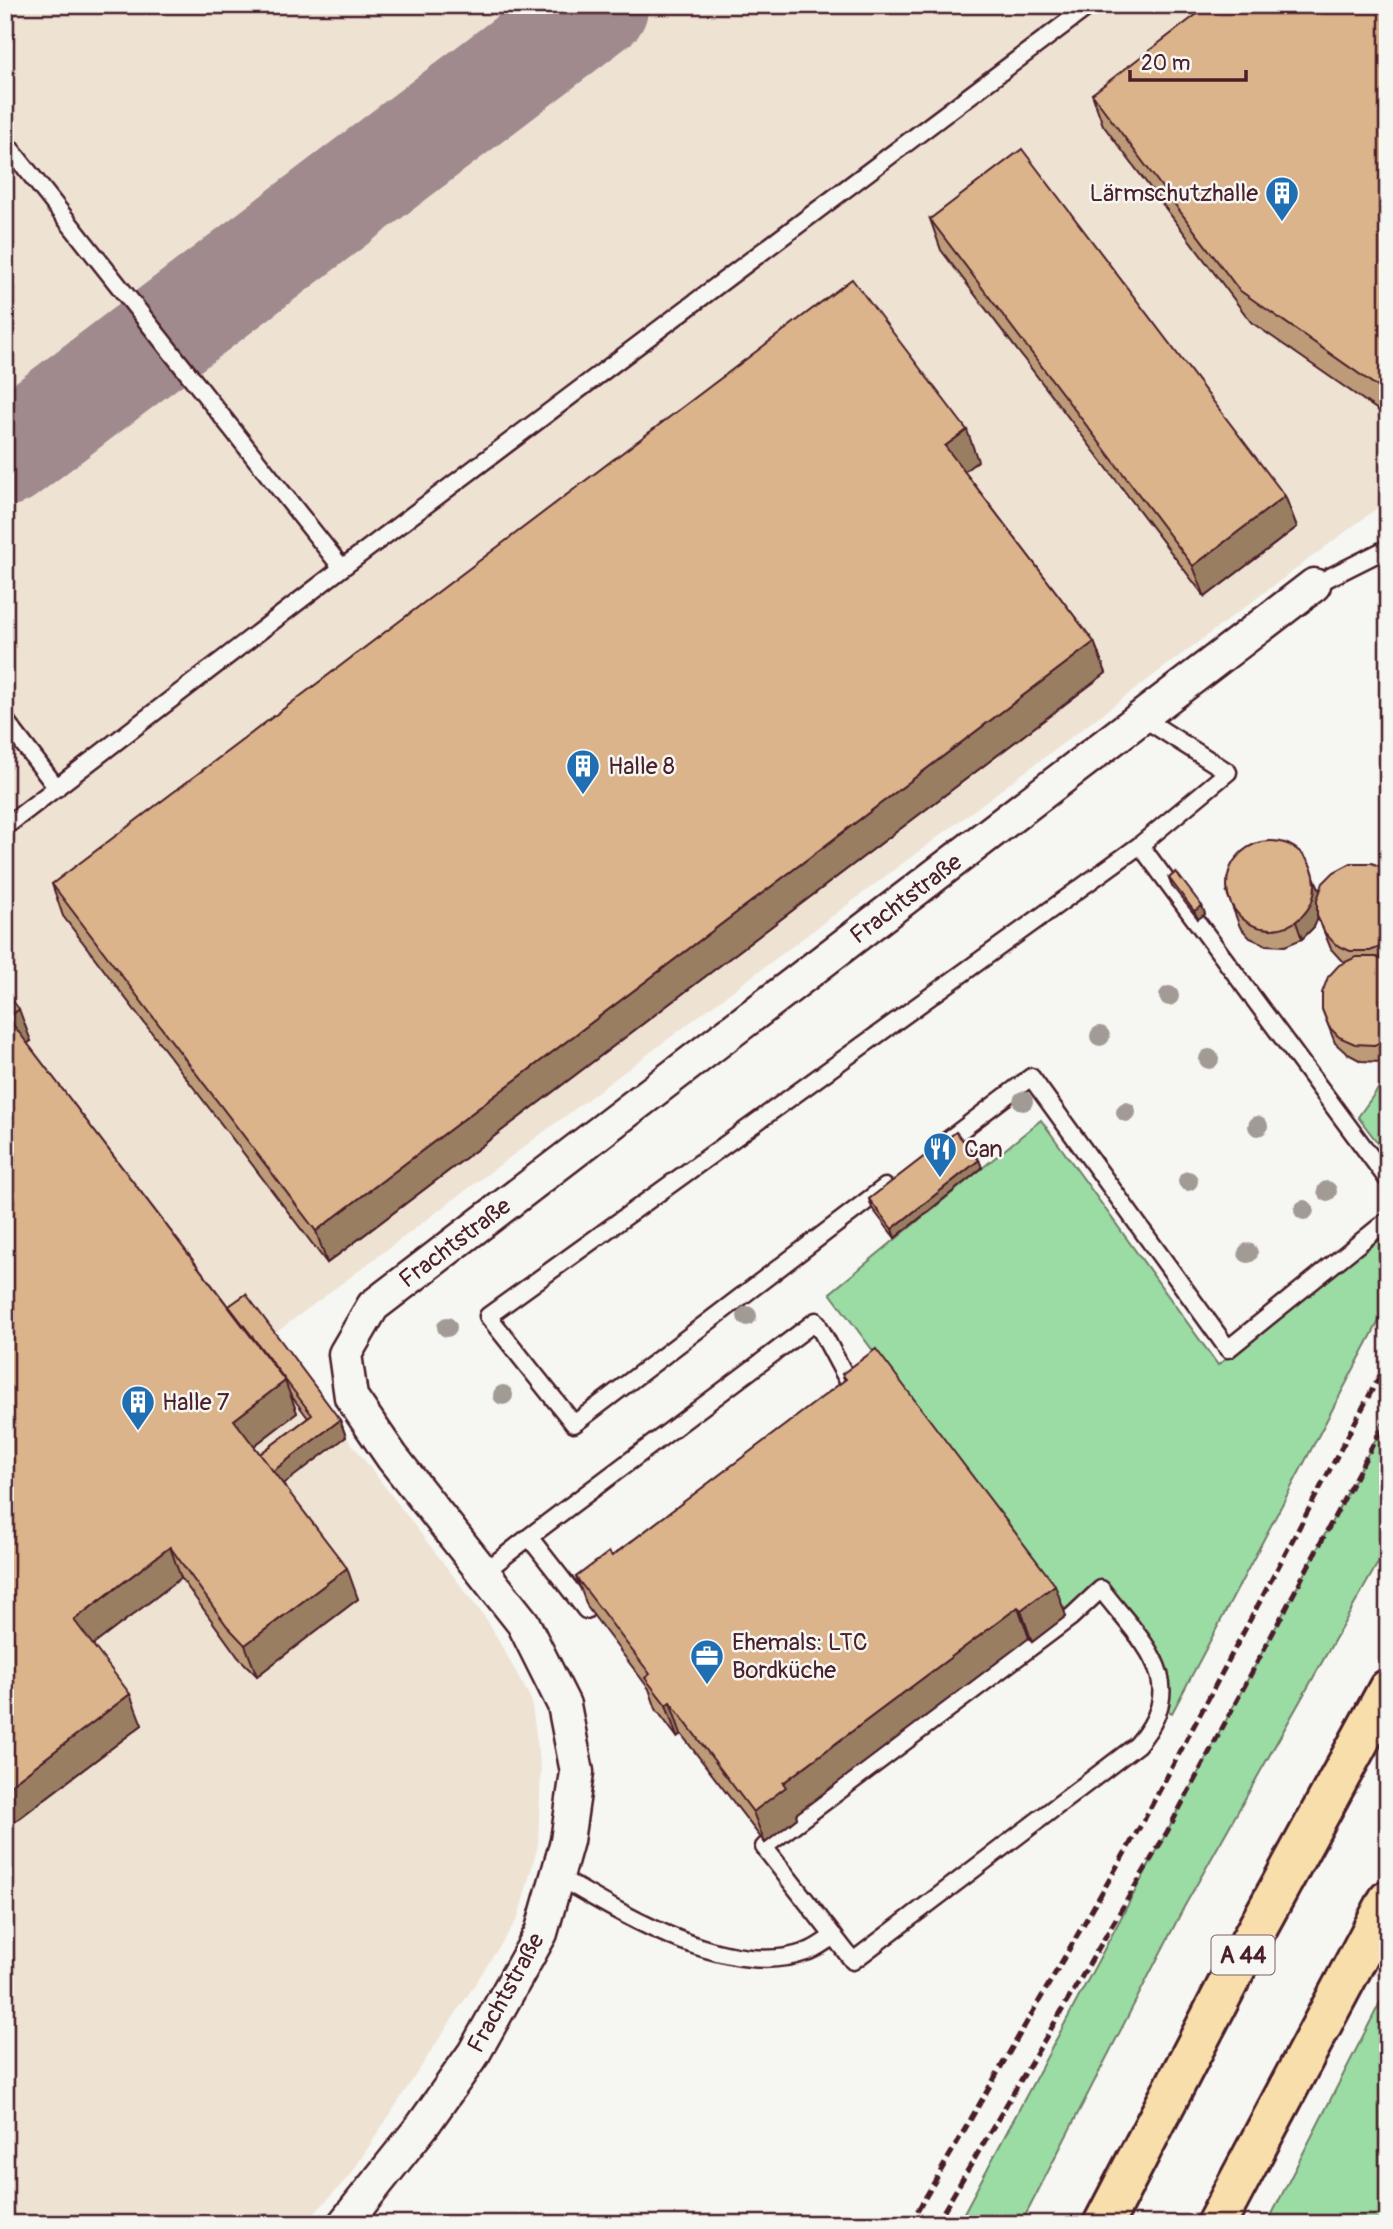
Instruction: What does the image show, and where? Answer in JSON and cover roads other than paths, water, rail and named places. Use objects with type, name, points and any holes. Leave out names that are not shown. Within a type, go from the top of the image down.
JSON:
[{"type":"highway","name":"A 44","points":[[1103,2224],[1248,1945],[1388,1689]]},
{"type":"highway","points":[[1216,2224],[1388,1900]]},
{"type":"street","name":"Frachtstraße","points":[[344,2224],[423,2125],[474,2053],[541,1933],[567,1841],[577,1773],[564,1705],[523,1623],[392,1457],[351,1397],[345,1354],[373,1306],[1143,718],[1314,584]]},
{"type":"lane","points":[[5,827],[342,568],[1090,5]]},
{"type":"lane","points":[[5,142],[342,568]]},
{"type":"lane","name":"Frachtstraße","points":[[1314,584],[1388,548]]},
{"type":"lane","points":[[897,1179],[574,1424],[488,1316],[1140,845],[1227,772],[1143,718]]},
{"type":"lane","points":[[5,720],[57,788]]},
{"type":"lane","points":[[1140,845],[1388,1180]]},
{"type":"lane","points":[[930,1153],[1031,1077],[1227,1349],[1388,1220]]},
{"type":"lane","points":[[483,1573],[816,1321],[848,1380]]},
{"type":"lane","points":[[529,1537],[586,1611]]},
{"type":"lane","points":[[1101,1589],[1158,1665],[1162,1684],[1160,1707],[1151,1728],[1137,1745],[853,1961],[834,1936],[764,1847],[1072,1617],[1101,1589]]},
{"type":"lane","points":[[557,1877],[633,1920],[730,1954],[766,1958],[807,1952],[834,1936]]},
{"type":"railway","points":[[910,2224],[1145,1818],[1388,1360]]},
{"type":"railway","points":[[936,2224],[1167,1832],[1388,1416]]},
{"type":"place","name":"Lärmschutzhalle","points":[[1282,223]]},
{"type":"place","name":"Halle 8","points":[[583,796]]},
{"type":"place","name":"Can","points":[[940,1179]]},
{"type":"place","name":"Halle 7","points":[[138,1432]]},
{"type":"place","name":"Ehemals: LTC Bordküche","points":[[707,1686]]}]
